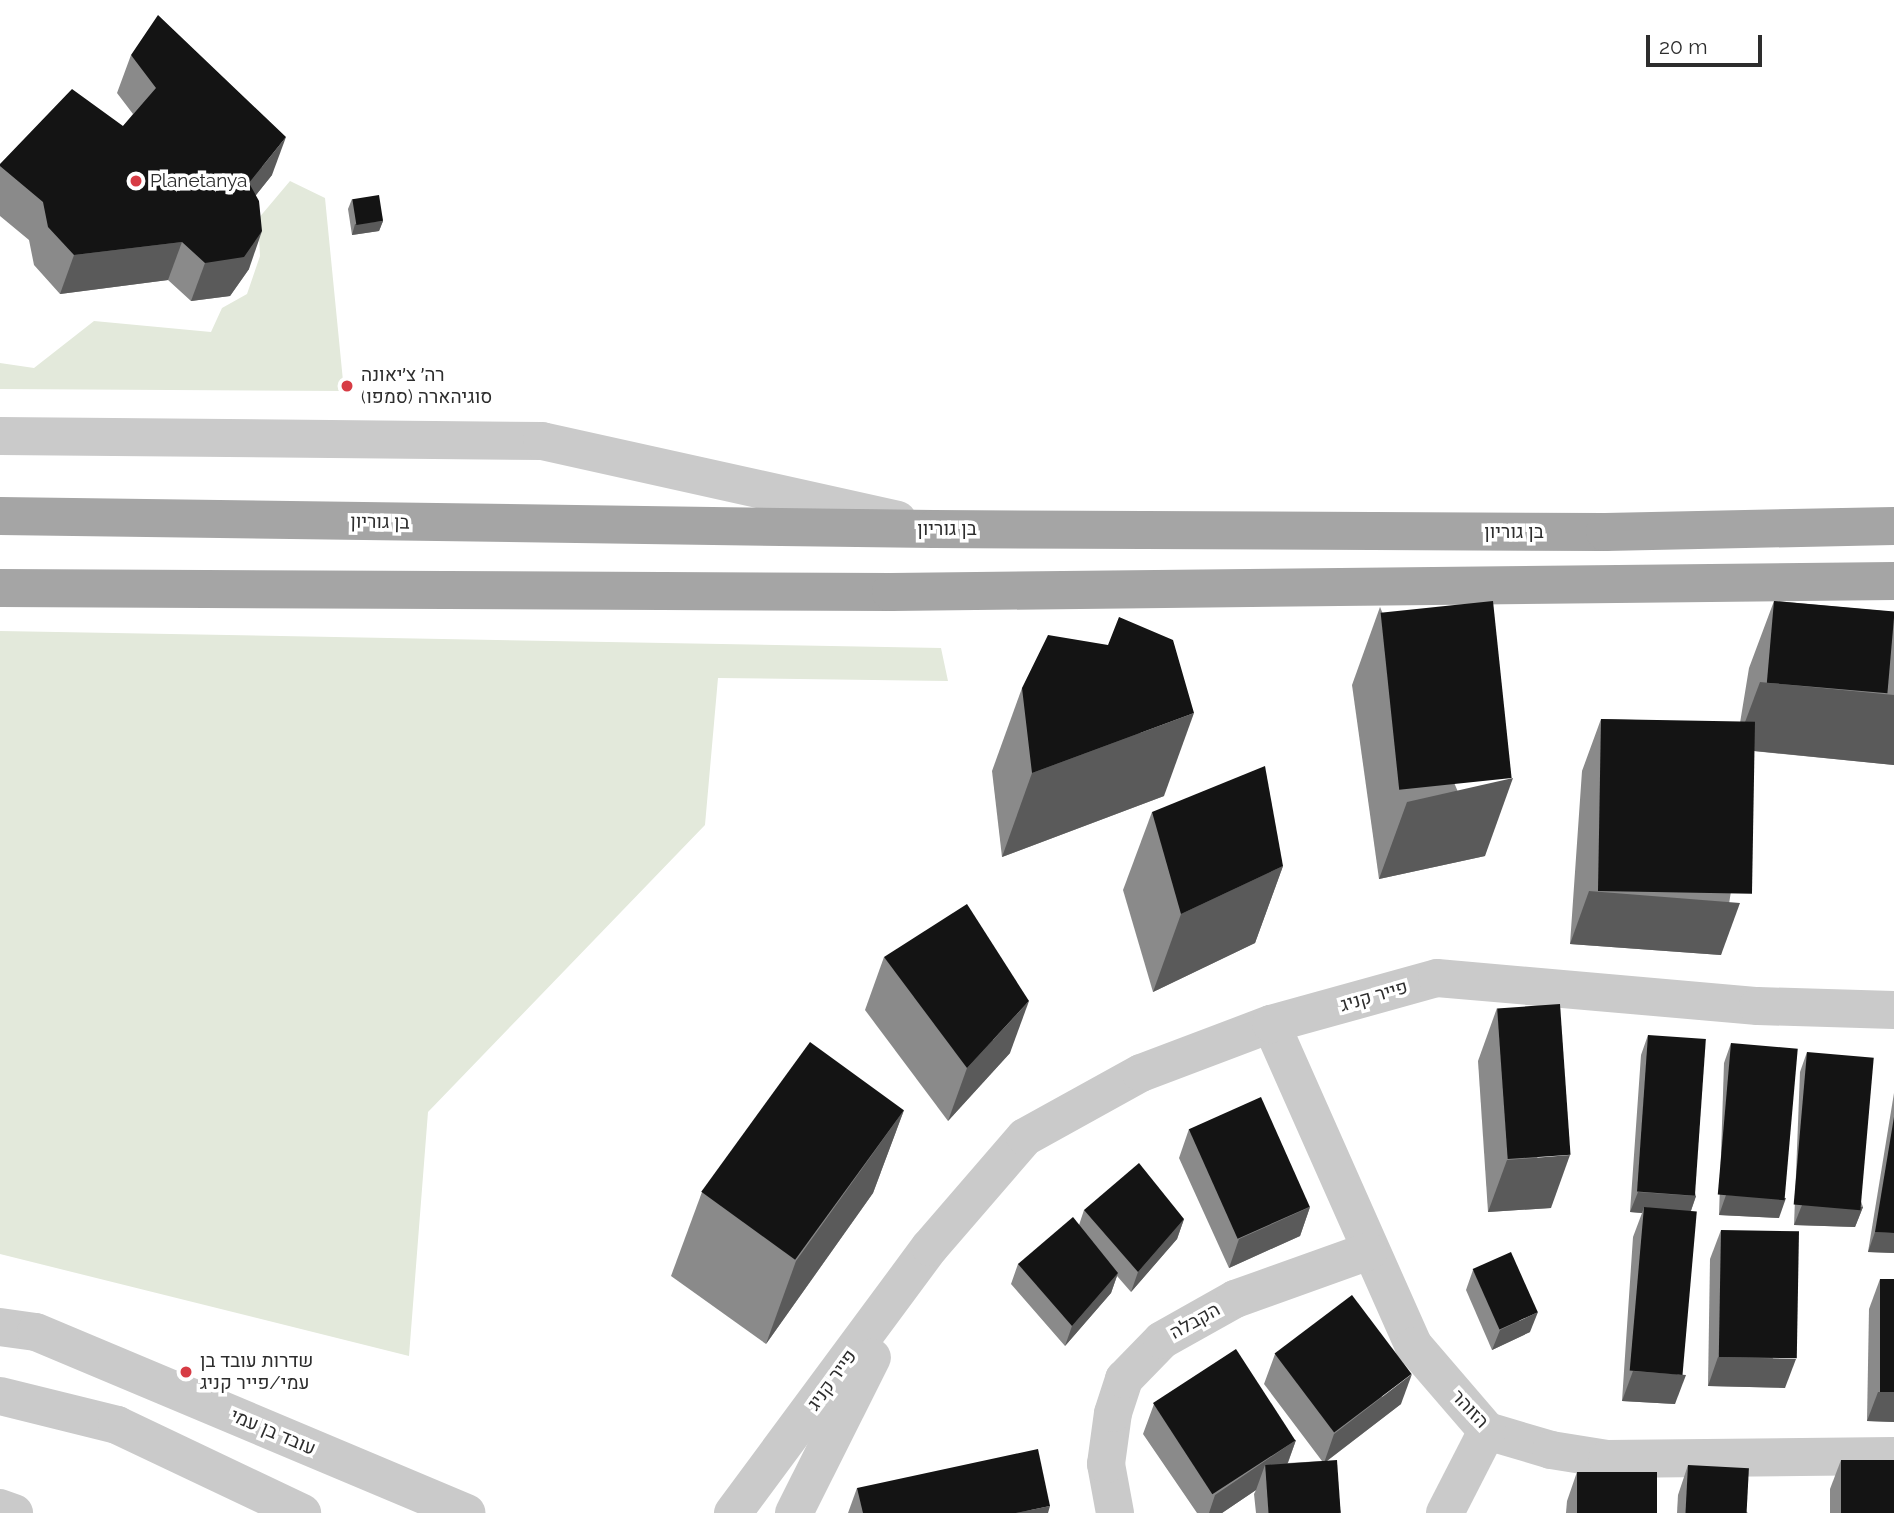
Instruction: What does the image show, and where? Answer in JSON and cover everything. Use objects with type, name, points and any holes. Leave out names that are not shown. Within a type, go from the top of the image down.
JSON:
[{"type":"main road","name":"בן גוריון","points":[[0,516],[933,529],[1605,532],[1894,526]]},
{"type":"main road","points":[[0,588],[891,592],[1894,580]]},
{"type":"street","points":[[0,436],[542,441],[640,460],[933,529]]},
{"type":"street","name":"פייר קניג","points":[[733,1513],[930,1247],[1025,1136],[1141,1073],[1271,1024],[1437,978],[1758,1006],[1894,1010]]},
{"type":"street","name":"הזוהר","points":[[1271,1024],[1369,1251],[1414,1346],[1487,1431],[1551,1450],[1607,1459],[1894,1456]]},
{"type":"street","name":"פייר קניג","points":[[794,1513],[930,1247]]},
{"type":"street","name":"הקבלה","points":[[1115,1513],[1106,1464],[1113,1413],[1124,1379],[1162,1340],[1235,1299],[1369,1251]]},
{"type":"street","name":"עובד בן עמי","points":[[0,1327],[36,1332],[466,1513]]},
{"type":"street","points":[[0,1396],[117,1425],[302,1513]]},
{"type":"street","points":[[1445,1513],[1487,1431]]},
{"type":"street","points":[[0,1508],[14,1513]]},
{"type":"shaded area","points":[[290,181],[325,198],[344,391],[0,389],[0,363],[34,368],[94,321],[211,332],[222,308],[247,294],[260,256],[258,219]]},
{"type":"shaded area","points":[[0,631],[941,648],[948,681],[718,678],[705,825],[428,1112],[409,1356],[0,1254]]},
{"type":"building","name":"Planetanya","points":[[158,15],[286,137],[249,183],[259,201],[262,231],[244,257],[205,263],[182,242],[74,255],[48,227],[43,202],[0,166],[72,89],[123,126],[156,88],[131,55]]},
{"type":"building","points":[[379,195],[383,221],[356,225],[352,199]]},
{"type":"building","points":[[1493,601],[1512,778],[1399,790],[1381,613]]},
{"type":"building","points":[[1774,601],[1894,611],[1887,693],[1767,683]]},
{"type":"building","points":[[1119,617],[1173,640],[1194,713],[1032,773],[1022,688],[1048,635],[1108,645]]},
{"type":"building","points":[[1601,719],[1755,722],[1752,894],[1598,891]]},
{"type":"building","points":[[1265,766],[1283,866],[1181,914],[1152,812]]},
{"type":"building","points":[[967,904],[1029,1001],[967,1068],[884,957]]},
{"type":"building","points":[[1560,1004],[1571,1155],[1508,1159],[1497,1008]]},
{"type":"building","points":[[1648,1035],[1706,1039],[1695,1196],[1637,1192]]},
{"type":"building","points":[[810,1042],[904,1110],[795,1260],[701,1192]]},
{"type":"building","points":[[1731,1043],[1798,1049],[1784,1200],[1718,1194]]},
{"type":"building","points":[[1807,1052],[1874,1058],[1860,1210],[1794,1204]]},
{"type":"building","points":[[1261,1097],[1310,1207],[1238,1239],[1189,1129]]},
{"type":"building","points":[[1894,1117],[1894,1233],[1875,1232]]},
{"type":"building","points":[[1139,1163],[1184,1219],[1138,1272],[1084,1210]]},
{"type":"building","points":[[1644,1207],[1697,1212],[1683,1375],[1630,1370]]},
{"type":"building","points":[[1073,1217],[1118,1273],[1072,1326],[1018,1264]]},
{"type":"building","points":[[1721,1230],[1799,1231],[1797,1358],[1719,1357]]},
{"type":"building","points":[[1511,1252],[1538,1312],[1499,1329],[1473,1269]]},
{"type":"building","points":[[1880,1279],[1894,1279],[1894,1392],[1880,1392]]},
{"type":"building","points":[[1352,1295],[1412,1374],[1334,1432],[1275,1353]]},
{"type":"building","points":[[1236,1349],[1295,1440],[1212,1494],[1153,1403]]},
{"type":"building","points":[[1038,1449],[1050,1506],[1016,1513],[863,1513],[857,1488]]},
{"type":"building","points":[[1337,1460],[1341,1513],[1269,1513],[1265,1465]]},
{"type":"building","points":[[1841,1460],[1894,1460],[1894,1513],[1841,1513]]},
{"type":"building","points":[[1688,1465],[1749,1468],[1747,1513],[1685,1513]]},
{"type":"building","points":[[1577,1472],[1657,1472],[1657,1513],[1577,1513]]},
{"type":"place","name":"Planetanya","points":[[136,181]]},
{"type":"place","name":"רה׳ צ׳יאונה (סמפו) סוגיהארה","points":[[347,386]]},
{"type":"place","name":"שדרות עובד בן עמי/פייר קניג","points":[[186,1372]]}]
